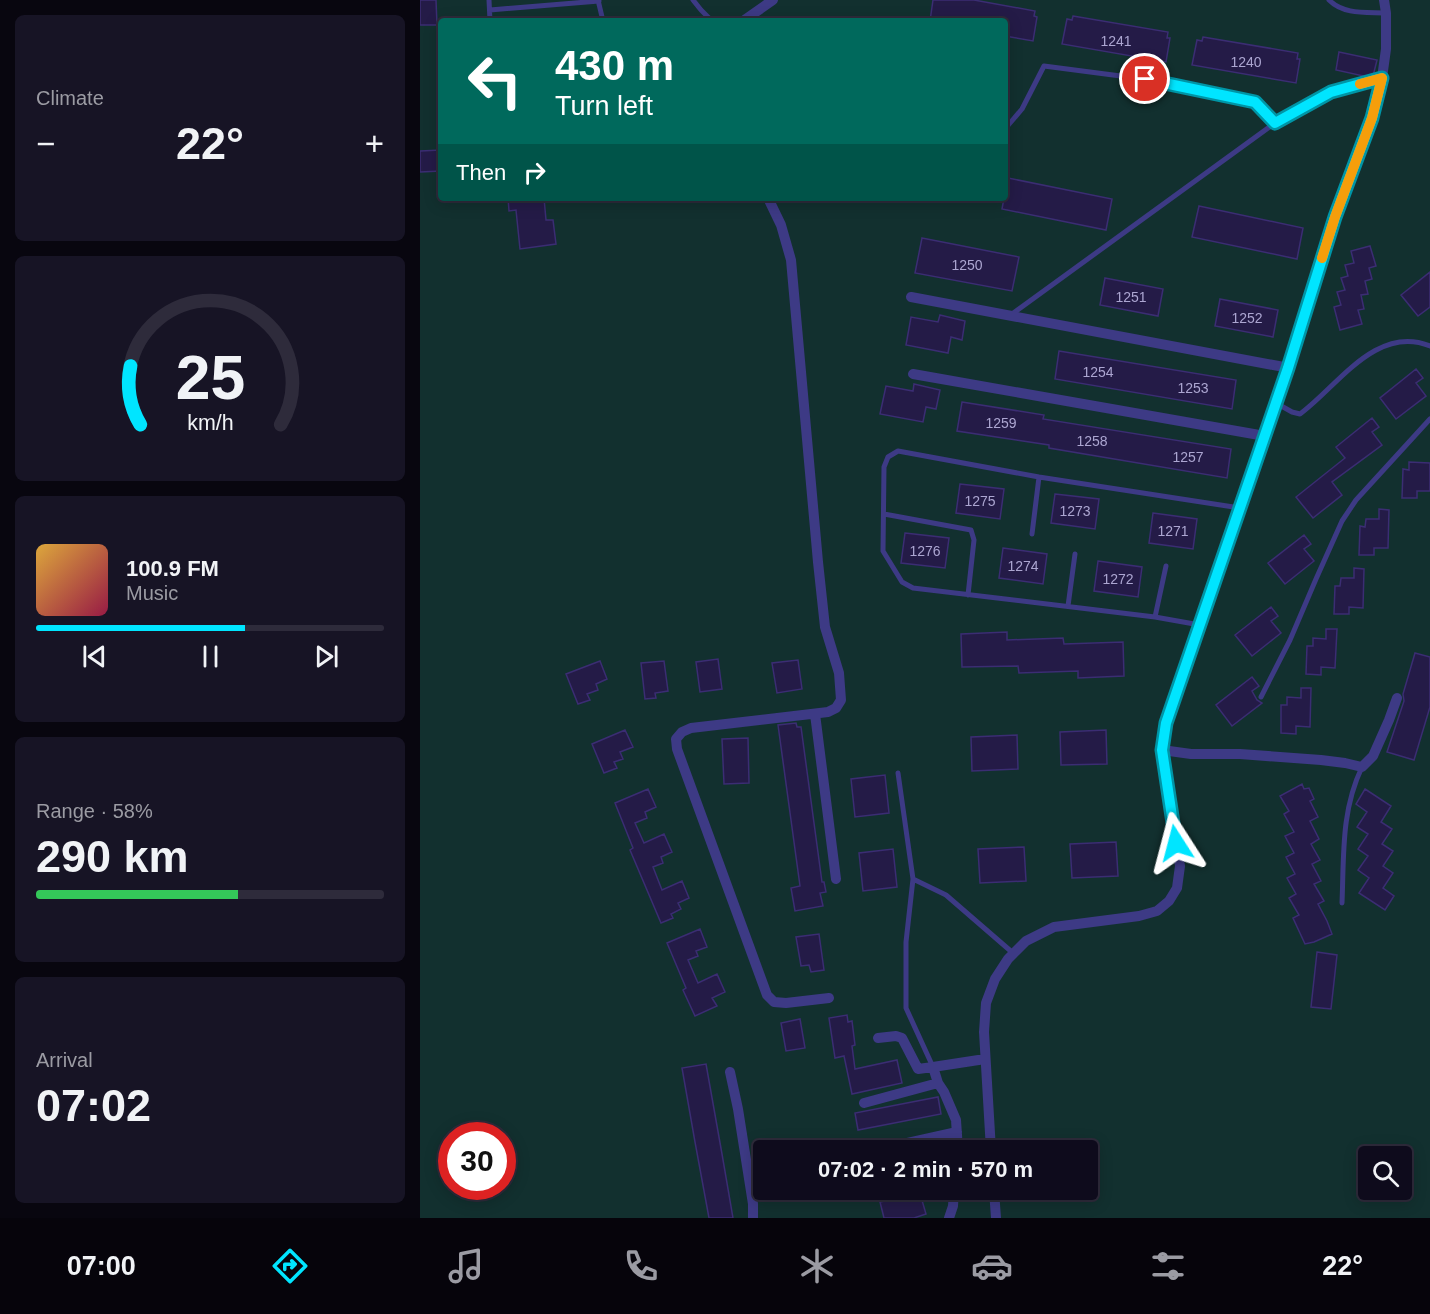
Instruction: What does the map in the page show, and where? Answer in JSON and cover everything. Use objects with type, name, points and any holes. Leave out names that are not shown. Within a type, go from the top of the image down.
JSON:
[{"type":"street","points":[[747,18],[773,0]]},
{"type":"street","points":[[990,1140],[984,1032],[986,1003],[995,980],[1008,958],[1026,941],[1053,927],[1139,916],[1157,911],[1169,902],[1178,888],[1180,866],[1162,750],[1166,723],[1288,368],[1335,217],[1372,118],[1382,78],[1386,49],[1384,0]]},
{"type":"street","points":[[769,201],[781,225],[791,260],[825,627],[839,673],[841,700],[836,708],[828,712],[691,729],[682,732],[676,739],[677,750],[767,995],[774,1002],[786,1003],[829,998]]},
{"type":"street","points":[[911,297],[1288,368]]},
{"type":"street","points":[[913,374],[1265,436]]},
{"type":"street","points":[[1162,750],[1191,754],[1240,754],[1321,760],[1362,767],[1373,756],[1397,698]]},
{"type":"street","points":[[815,714],[836,879]]},
{"type":"street","points":[[878,1038],[896,1036],[902,1038],[918,1069],[985,1059]]},
{"type":"street","points":[[933,1066],[938,1083],[956,1120],[957,1140]]},
{"type":"street","points":[[730,1072],[753,1204],[753,1218]]},
{"type":"street","points":[[864,1103],[938,1083]]},
{"type":"street","points":[[921,1140],[957,1132]]},
{"type":"street","points":[[949,1218],[953,1200]]},
{"type":"street","points":[[995,1200],[996,1218]]},
{"type":"lane","points":[[489,0],[490,18]]},
{"type":"lane","points":[[693,0],[709,18]]},
{"type":"lane","points":[[1329,0],[1334,5],[1352,12],[1386,13]]},
{"type":"lane","points":[[490,10],[598,1],[602,18]]},
{"type":"lane","points":[[1008,125],[1022,109],[1044,66],[1159,81],[1255,102],[1275,123]]},
{"type":"lane","points":[[1010,315],[1275,123],[1331,92],[1382,78]]},
{"type":"lane","points":[[1276,403],[1300,414],[1364,357],[1383,346],[1400,341],[1430,346]]},
{"type":"lane","points":[[1261,697],[1290,640],[1342,521],[1356,500],[1430,418]]},
{"type":"lane","points":[[1200,625],[1155,617],[913,588],[903,582],[883,551],[884,467],[888,457],[898,451],[1039,477],[1240,508]]},
{"type":"lane","points":[[1032,534],[1039,477]]},
{"type":"lane","points":[[884,514],[971,530],[974,540],[968,595]]},
{"type":"lane","points":[[1068,606],[1076,554]]},
{"type":"lane","points":[[1155,617],[1166,566]]},
{"type":"lane","points":[[1342,903],[1347,812],[1354,784],[1362,767]]},
{"type":"lane","points":[[898,773],[913,879],[906,942],[906,1008],[933,1066]]},
{"type":"lane","points":[[913,879],[946,895],[1013,953]]},
{"type":"green space","points":[[420,0],[1430,0],[1430,1218],[420,1218]]},
{"type":"building","points":[[420,0],[436,0],[437,25],[420,25]]},
{"type":"building","points":[[933,0],[974,0],[1035,11],[1034,16],[1037,17],[1033,41],[1008,37],[1008,18],[930,18]]},
{"type":"building","points":[[1073,16],[1168,32],[1167,38],[1170,38],[1166,62],[1062,44],[1067,19],[1072,20]]},
{"type":"building","points":[[1203,37],[1298,53],[1297,59],[1300,59],[1296,83],[1192,65],[1197,40],[1202,41]]},
{"type":"building","points":[[1339,52],[1377,60],[1373,76],[1336,70]]},
{"type":"building","points":[[438,150],[438,171],[420,172],[420,151]]},
{"type":"building","points":[[1008,178],[1112,199],[1106,230],[1002,209],[1003,201],[1008,201]]},
{"type":"building","points":[[508,201],[544,201],[546,220],[553,220],[556,244],[520,249],[516,210],[509,211]]},
{"type":"building","points":[[1199,206],[1303,228],[1297,259],[1192,237]]},
{"type":"building","points":[[922,238],[1019,257],[1012,291],[915,273]]},
{"type":"building","points":[[1370,246],[1376,266],[1369,268],[1372,279],[1365,281],[1368,294],[1361,295],[1364,309],[1358,310],[1362,324],[1340,330],[1334,307],[1341,305],[1337,292],[1345,290],[1341,278],[1348,276],[1345,265],[1354,263],[1351,251]]},
{"type":"building","points":[[1430,272],[1430,307],[1418,316],[1401,295]]},
{"type":"building","points":[[1105,278],[1163,289],[1158,316],[1100,305]]},
{"type":"building","points":[[1220,299],[1278,310],[1273,337],[1215,326]]},
{"type":"building","points":[[940,315],[965,321],[962,340],[951,337],[948,353],[906,345],[911,317],[938,322]]},
{"type":"building","points":[[1059,351],[1236,380],[1232,409],[1055,379]]},
{"type":"building","points":[[1416,369],[1423,378],[1416,383],[1426,396],[1396,419],[1380,398]]},
{"type":"building","points":[[914,384],[940,390],[936,409],[926,407],[923,422],[880,414],[886,386],[913,391]]},
{"type":"building","points":[[962,402],[1044,415],[1043,419],[1231,449],[1227,478],[1049,448],[1049,445],[957,431]]},
{"type":"building","points":[[1372,418],[1379,427],[1372,432],[1382,445],[1332,482],[1342,495],[1313,518],[1296,497],[1345,458],[1336,447]]},
{"type":"building","points":[[1409,462],[1430,463],[1430,491],[1417,491],[1417,498],[1402,498],[1403,469],[1409,470]]},
{"type":"building","points":[[960,484],[1004,489],[1000,519],[956,513]]},
{"type":"building","points":[[1055,494],[1099,499],[1095,529],[1051,523]]},
{"type":"building","points":[[1379,509],[1389,510],[1388,548],[1374,548],[1374,555],[1359,555],[1360,526],[1365,527],[1366,519],[1379,519]]},
{"type":"building","points":[[1153,513],[1197,519],[1193,549],[1149,543]]},
{"type":"building","points":[[905,533],[949,538],[945,568],[901,563]]},
{"type":"building","points":[[1304,535],[1311,544],[1304,549],[1314,561],[1285,584],[1268,563]]},
{"type":"building","points":[[1003,548],[1047,554],[1043,584],[999,578]]},
{"type":"building","points":[[1098,561],[1142,567],[1138,597],[1094,591]]},
{"type":"building","points":[[1354,568],[1364,569],[1363,608],[1349,607],[1349,614],[1334,614],[1335,586],[1340,586],[1341,578],[1354,578]]},
{"type":"building","points":[[1271,607],[1278,616],[1271,621],[1281,633],[1252,656],[1235,635]]},
{"type":"building","points":[[1326,629],[1337,629],[1335,668],[1321,667],[1321,675],[1306,674],[1307,646],[1313,646],[1313,638],[1326,639]]},
{"type":"building","points":[[1007,632],[1007,640],[1063,638],[1064,644],[1123,642],[1124,676],[1078,678],[1078,671],[1019,673],[1018,666],[962,667],[961,634]]},
{"type":"building","points":[[1415,653],[1430,657],[1430,707],[1414,760],[1387,752],[1404,701],[1403,694]]},
{"type":"building","points":[[718,659],[722,689],[700,692],[696,662]]},
{"type":"building","points":[[798,660],[802,689],[777,693],[772,663]]},
{"type":"building","points":[[600,661],[607,679],[596,684],[598,690],[587,694],[590,700],[578,704],[566,674]]},
{"type":"building","points":[[664,661],[668,691],[655,693],[656,698],[645,699],[641,663]]},
{"type":"building","points":[[1252,677],[1259,686],[1252,691],[1257,700],[1262,703],[1232,726],[1216,705]]},
{"type":"building","points":[[1301,688],[1311,688],[1310,727],[1296,726],[1296,734],[1281,733],[1281,705],[1287,705],[1287,697],[1301,698]]},
{"type":"building","points":[[796,723],[797,727],[801,727],[822,882],[824,882],[826,892],[820,893],[823,906],[795,911],[791,888],[800,886],[778,725]]},
{"type":"building","points":[[625,730],[633,747],[620,752],[623,759],[614,762],[617,768],[604,773],[592,744]]},
{"type":"building","points":[[1106,730],[1107,764],[1061,765],[1060,732]]},
{"type":"building","points":[[1017,735],[1018,769],[972,771],[971,737]]},
{"type":"building","points":[[748,738],[749,783],[724,784],[722,739]]},
{"type":"building","points":[[885,775],[889,813],[855,817],[851,779]]},
{"type":"building","points":[[1302,784],[1304,789],[1309,788],[1314,799],[1310,801],[1318,817],[1310,821],[1319,839],[1311,844],[1320,860],[1312,864],[1321,881],[1314,884],[1324,901],[1318,904],[1332,934],[1305,944],[1293,918],[1299,915],[1289,898],[1296,894],[1287,878],[1295,874],[1286,857],[1294,853],[1285,836],[1294,832],[1284,814],[1289,811],[1280,796]]},
{"type":"building","points":[[648,789],[656,807],[645,812],[647,818],[635,823],[644,843],[664,834],[672,852],[661,857],[663,863],[653,867],[662,890],[682,881],[689,898],[678,903],[681,909],[671,914],[673,918],[661,923],[630,850],[633,848],[615,803]]},
{"type":"building","points":[[1365,789],[1391,806],[1381,822],[1392,829],[1382,844],[1393,851],[1383,866],[1393,873],[1383,888],[1394,896],[1385,910],[1359,893],[1369,878],[1358,870],[1368,856],[1358,849],[1368,834],[1357,827],[1367,812],[1356,804]]},
{"type":"building","points":[[1116,842],[1118,876],[1072,878],[1070,844]]},
{"type":"building","points":[[1024,847],[1026,881],[980,883],[978,849]]},
{"type":"building","points":[[893,849],[897,887],[863,891],[859,853]]},
{"type":"building","points":[[700,929],[707,947],[696,951],[698,956],[688,960],[698,983],[717,974],[725,992],[712,998],[717,1006],[695,1016],[683,990],[686,988],[667,943]]},
{"type":"building","points":[[819,934],[824,970],[811,972],[809,965],[801,966],[796,937]]},
{"type":"building","points":[[1317,952],[1337,955],[1331,1009],[1311,1007]]},
{"type":"building","points":[[847,1015],[848,1022],[852,1021],[855,1069],[897,1060],[902,1083],[852,1094],[844,1056],[835,1058],[829,1018]]},
{"type":"building","points":[[800,1019],[805,1048],[786,1051],[781,1023]]},
{"type":"building","points":[[706,1064],[733,1218],[709,1218],[682,1068]]},
{"type":"building","points":[[938,1097],[941,1114],[858,1130],[855,1113]]},
{"type":"building","points":[[922,1200],[926,1214],[914,1218],[884,1218],[880,1202]]},
{"type":"slow traffic","points":[[1322,258],[1372,118],[1382,78],[1360,84]]},
{"type":"route","points":[[1145,79],[1255,102],[1275,123],[1331,92],[1382,78],[1372,118],[1335,217],[1288,368],[1166,723],[1162,750],[1176,843]]}]
